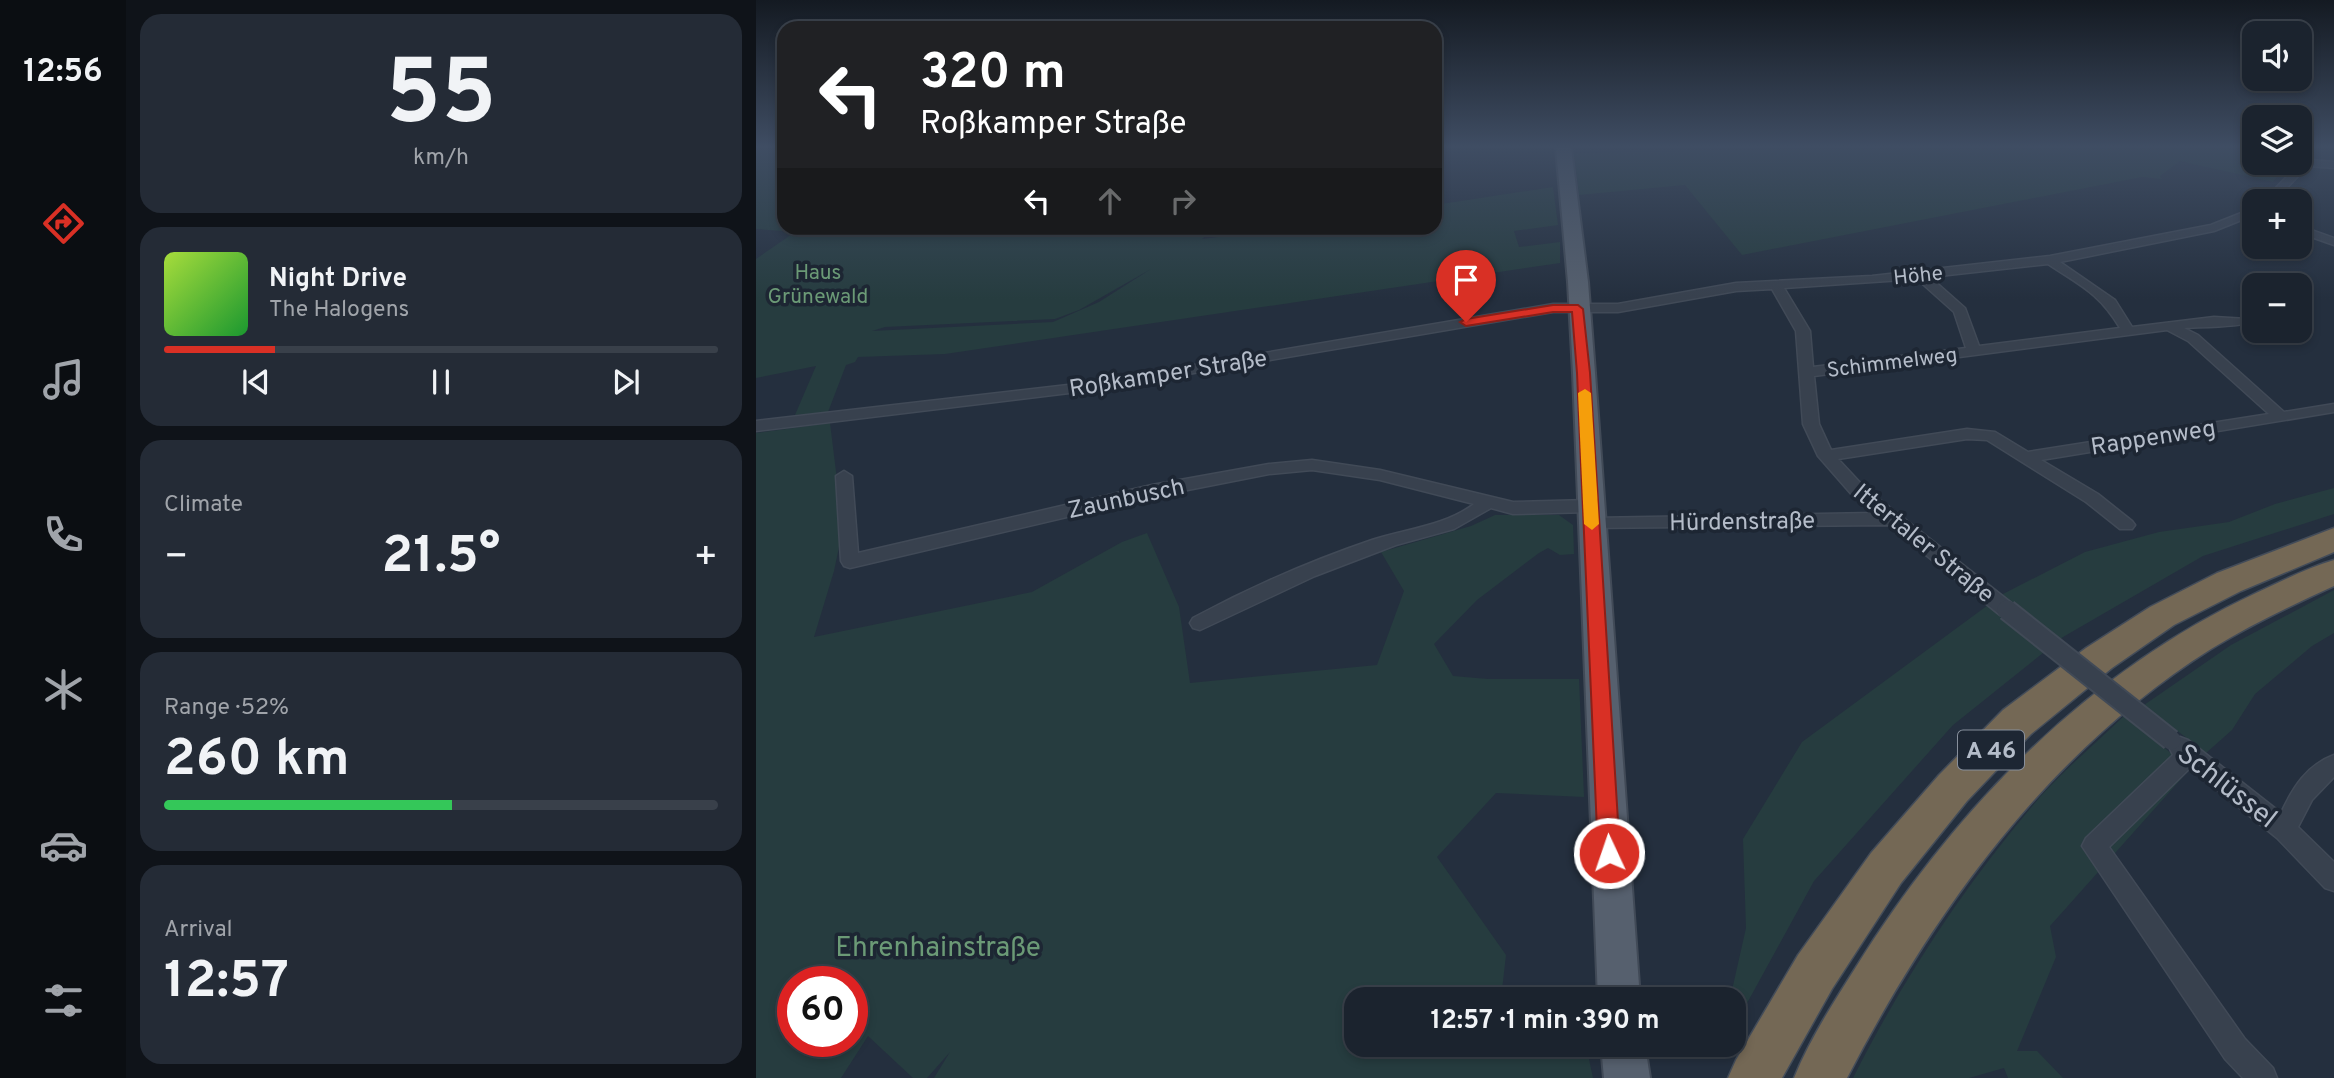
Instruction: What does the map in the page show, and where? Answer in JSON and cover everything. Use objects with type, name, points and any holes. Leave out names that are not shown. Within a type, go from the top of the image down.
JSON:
[{"type":"highway","name":"A 46","points":[[1754,1078],[1815,972],[1886,868],[1953,788],[2017,722],[2099,658],[2162,616],[2229,582],[2334,539]]},
{"type":"highway","name":"A 46","points":[[1820,1078],[1858,1004],[1926,898],[1992,816],[2058,745],[2132,684],[2197,640],[2266,603],[2334,572]]},
{"type":"main road","points":[[1568,198],[1578,282],[1618,987]]},
{"type":"main road","points":[[1624,1057],[1627,1078]]},
{"type":"street","name":"Höhe","points":[[1578,309],[1618,309],[1716,289],[1921,275],[2050,260],[2214,228],[2242,217]]},
{"type":"street","points":[[2312,234],[2334,242]]},
{"type":"street","points":[[2050,260],[2111,303],[2128,331]]},
{"type":"street","name":"Schimmelweg","points":[[1921,275],[1961,313],[1974,351]]},
{"type":"street","name":"Ittertaler Straße","points":[[1775,284],[1803,331],[1809,372],[1811,424],[1826,456],[1850,483],[1892,519],[2171,740]]},
{"type":"street","name":"Roßkamper Straße","points":[[756,426],[1094,386],[1542,310],[1578,309]]},
{"type":"street","name":"Schimmelweg","points":[[1809,372],[2169,326],[2214,321],[2242,322]]},
{"type":"street","points":[[2169,326],[2193,338],[2281,417]]},
{"type":"street","name":"Rappenweg","points":[[2025,457],[2334,408]]},
{"type":"street","name":"Rappenweg","points":[[1826,456],[1967,434],[1990,435],[2092,498],[2126,525]]},
{"type":"street","name":"Zaunbusch","points":[[844,476],[850,561],[1152,491],[1269,469],[1312,465],[1348,468],[1513,508],[1591,515]]},
{"type":"street","points":[[1200,623],[1309,569],[1383,542],[1460,521],[1474,514],[1486,503]]},
{"type":"street","name":"Hürdenstraße","points":[[1591,515],[1892,519]]},
{"type":"street","name":"Schlüssel","points":[[2171,740],[2285,830],[2334,879]]},
{"type":"street","points":[[2189,754],[2094,846],[2235,1049],[2263,1078]]},
{"type":"street","name":"Schlüssel","points":[[2285,830],[2302,793],[2315,776],[2334,765]]},
{"type":"green space","points":[[756,198],[777,198],[777,231],[756,229]]},
{"type":"green space","name":"Haus Grünewald","points":[[1479,198],[1554,198],[1558,225],[1514,231],[1519,247],[1560,242],[1560,263],[945,354],[858,357],[855,362],[846,365],[828,412],[795,415],[816,366],[756,378],[756,259],[791,235],[1207,235],[1202,239],[1236,235],[1442,235],[1442,204]],"holes":[[[1151,269],[1099,302],[1053,322],[872,331],[885,327],[1055,319],[1079,310]]]},
{"type":"green space","points":[[1696,198],[2033,198],[1742,255]]},
{"type":"green space","name":"Ehrenhainstraße","points":[[830,423],[843,528],[834,571],[814,637],[1032,592],[1122,542],[1147,533],[1179,607],[1190,683],[1377,665],[1404,591],[1381,552],[1471,526],[1495,515],[1559,515],[1573,525],[1574,554],[1560,555],[1548,548],[1539,553],[1477,600],[1434,644],[1453,676],[1488,679],[1579,679],[1584,797],[1496,793],[1437,857],[1506,955],[1502,987],[1344,987],[1344,1057],[1589,1057],[1593,1078],[934,1078],[950,1052],[927,1078],[913,1078],[868,1036],[868,966],[777,966],[777,1057],[854,1057],[841,1078],[756,1078],[756,433]]},
{"type":"green space","points":[[2334,488],[2334,514],[2203,556],[2063,637],[1953,725],[1814,881],[1746,1005],[1746,987],[1733,987],[1746,928],[1743,839],[1802,742],[2003,594],[2085,552],[2159,532],[2229,522],[2275,504]]},
{"type":"green space","points":[[2334,590],[2334,633],[2312,646],[2255,694],[2232,730],[2206,753],[2144,705],[2231,645]]},
{"type":"green space","points":[[2125,715],[2190,769],[2050,926],[2056,957],[2017,1051],[2037,1051],[2063,1078],[2008,1078],[2004,1068],[1969,1078],[1853,1078],[1915,967],[1987,863],[2050,786]]},
{"type":"slow traffic","points":[[1585,393],[1592,524]]},
{"type":"route","points":[[1466,322],[1553,308],[1578,309],[1584,373],[1609,853]]}]
